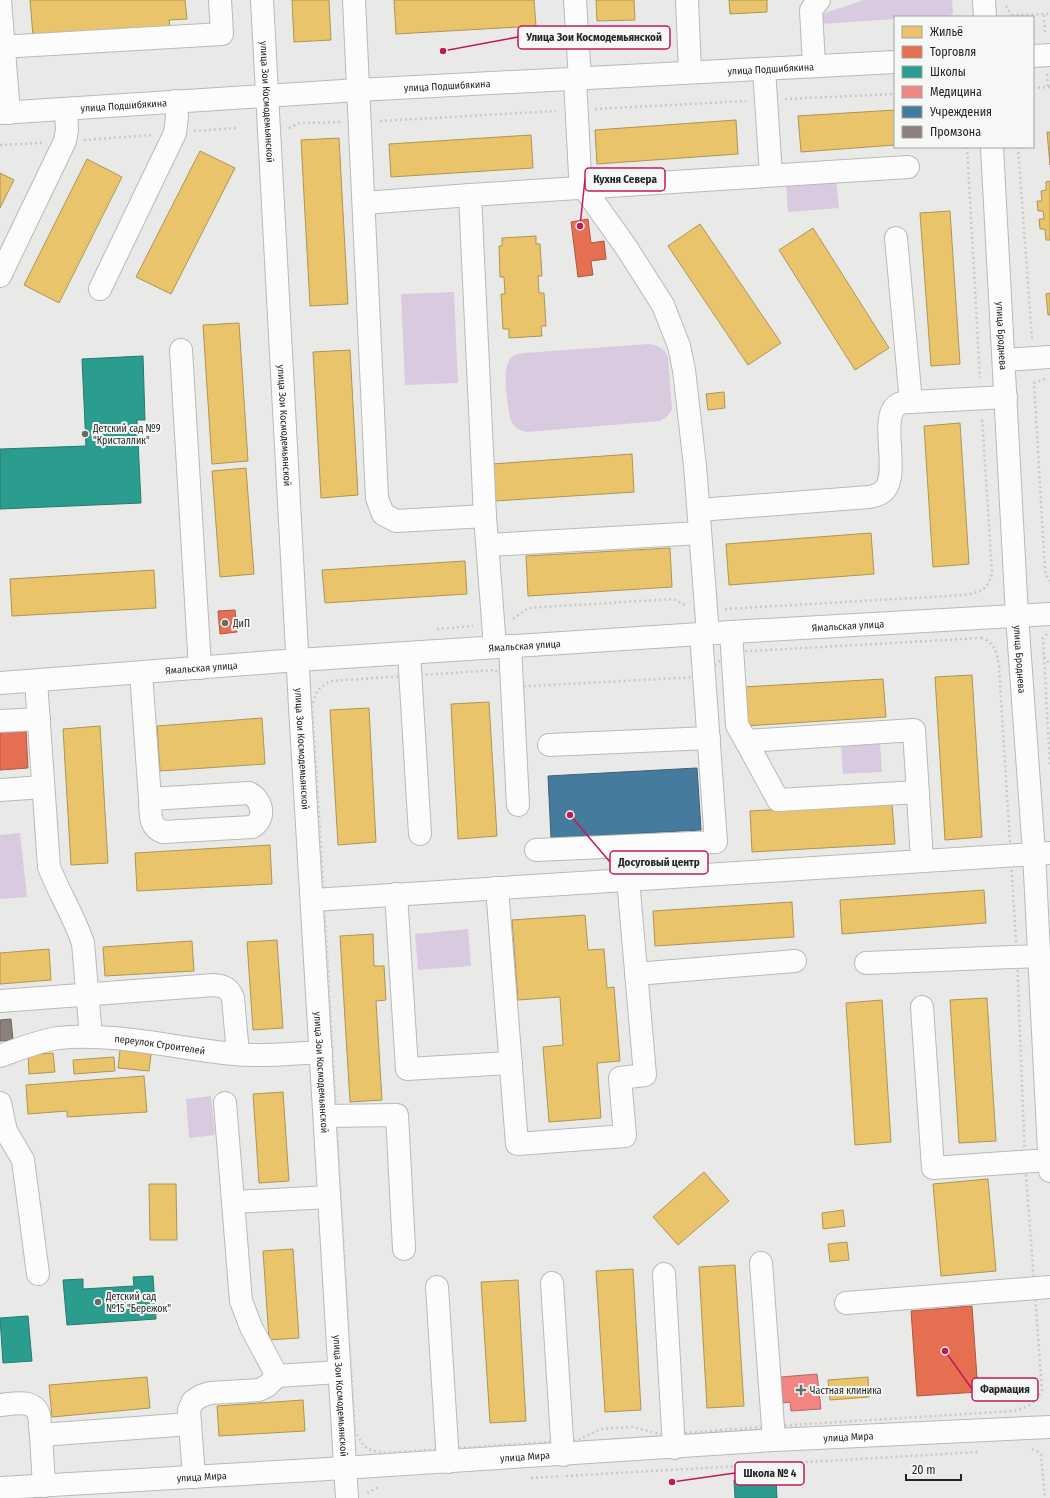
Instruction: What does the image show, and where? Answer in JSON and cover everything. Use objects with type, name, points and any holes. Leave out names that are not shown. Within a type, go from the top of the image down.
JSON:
[{"type":"street","points":[[0,0],[4,113]]},
{"type":"street","points":[[2,47],[222,34],[220,0]]},
{"type":"street","name":"улица Зои Космодемьянской","points":[[262,0],[298,660],[319,899],[321,1052],[330,1116],[330,1197],[339,1372],[345,1468],[355,1498]]},
{"type":"street","points":[[354,0],[377,498],[383,514],[396,521],[485,516]]},
{"type":"street","points":[[536,850],[716,842],[704,673],[706,610],[695,466],[684,370],[679,346],[663,305],[626,247],[584,188],[580,176],[576,110],[578,79],[575,0]]},
{"type":"street","points":[[687,0],[690,72]]},
{"type":"street","points":[[984,0],[985,16]]},
{"type":"street","points":[[813,3],[814,65]]},
{"type":"street","points":[[1034,56],[1050,56]]},
{"type":"street","name":"улица Подшибякина","points":[[4,113],[358,90],[764,69],[814,65],[894,62]]},
{"type":"street","points":[[764,69],[771,175]]},
{"type":"street","points":[[100,289],[175,133],[177,117],[176,101]]},
{"type":"street","points":[[0,276],[65,141],[67,130],[66,109]]},
{"type":"street","name":"улица Броднева","points":[[992,148],[1017,616],[1042,853],[1039,956],[1049,1122],[1050,1166]]},
{"type":"street","points":[[364,203],[908,166]]},
{"type":"street","points":[[470,195],[485,516],[494,624],[503,647],[512,687],[518,805]]},
{"type":"street","points":[[896,238],[911,402]]},
{"type":"street","points":[[1004,360],[1044,349]]},
{"type":"street","points":[[181,350],[200,668]]},
{"type":"street","points":[[699,510],[869,497],[881,493],[888,486],[890,474],[889,424],[892,412],[898,404],[1006,397]]},
{"type":"street","points":[[488,545],[700,533]]},
{"type":"street","name":"Ямальская улица","points":[[0,683],[298,660],[705,634],[732,642],[1050,614]]},
{"type":"street","points":[[732,642],[737,725],[778,800],[918,792]]},
{"type":"street","points":[[409,653],[420,834]]},
{"type":"street","points":[[141,673],[150,799]]},
{"type":"street","points":[[36,681],[49,867],[79,931],[83,943],[91,1037]]},
{"type":"street","points":[[0,721],[39,719]]},
{"type":"street","points":[[746,741],[914,730],[922,860]]},
{"type":"street","points":[[550,745],[709,738]]},
{"type":"street","points":[[0,790],[43,787]]},
{"type":"street","points":[[319,899],[1042,853]]},
{"type":"street","points":[[498,888],[517,1144],[624,1136],[620,1078],[645,1075],[628,879]]},
{"type":"street","points":[[396,894],[407,1069],[511,1063]]},
{"type":"street","points":[[866,963],[1039,956]]},
{"type":"street","points":[[636,974],[795,961]]},
{"type":"street","points":[[0,1001],[214,985],[223,986],[229,990],[233,998],[238,1054]]},
{"type":"street","points":[[922,1007],[933,1168],[1025,1161],[1050,1166]]},
{"type":"street","name":"переулок Строителей","points":[[0,1056],[41,1042],[58,1038],[91,1037],[238,1054],[321,1052]]},
{"type":"street","points":[[0,1103],[6,1131],[23,1160],[38,1274]]},
{"type":"street","points":[[225,1103],[241,1301],[251,1327],[277,1376]]},
{"type":"street","points":[[330,1116],[397,1114],[404,1249]]},
{"type":"street","points":[[234,1202],[330,1197]]},
{"type":"street","points":[[761,1263],[774,1433]]},
{"type":"street","points":[[664,1274],[673,1441]]},
{"type":"street","points":[[552,1283],[563,1448]]},
{"type":"street","points":[[437,1287],[447,1455]]},
{"type":"street","points":[[846,1303],[1042,1287]]},
{"type":"street","points":[[194,1477],[189,1410],[193,1401],[210,1393],[259,1390],[267,1386],[277,1376],[339,1372]]},
{"type":"street","points":[[0,1405],[26,1403],[35,1407],[39,1415],[44,1486]]},
{"type":"street","points":[[41,1435],[190,1424]]},
{"type":"street","name":"улица Мира","points":[[0,1488],[44,1486],[80,1491],[194,1477],[345,1468],[447,1455],[673,1441],[774,1433],[1050,1427]]},
{"type":"path","points":[[1005,0],[1007,9],[1013,15],[1050,14]]},
{"type":"path","points":[[1034,88],[1050,87]]},
{"type":"path","points":[[285,132],[288,128],[300,123],[360,122],[766,99],[894,94]]},
{"type":"path","points":[[0,145],[238,128]]},
{"type":"path","points":[[433,629],[504,623],[513,619],[528,608],[673,599],[696,610],[706,610],[964,595],[976,593],[983,589],[990,582],[992,572],[967,148]]},
{"type":"path","points":[[1018,148],[1032,341],[1044,349]]},
{"type":"path","points":[[1050,377],[1034,383],[1045,570],[1050,581]]},
{"type":"path","points":[[981,638],[987,640],[995,648],[999,667],[1012,855],[1025,1161],[1042,1287],[1042,1390],[1039,1397],[1032,1404],[1014,1411],[774,1433],[673,1441],[660,1434],[633,1427],[602,1429],[563,1448],[447,1455],[385,1453],[372,1451],[361,1444],[355,1431],[330,1116],[319,899],[312,707],[315,694],[320,686],[331,681],[495,670],[512,687],[698,677],[704,673],[732,642],[981,638]]},
{"type":"path","points":[[1043,638],[1050,767]]},
{"type":"path","points":[[1044,658],[1050,664]]},
{"type":"path","points":[[1025,1450],[1032,1449],[1042,1455],[1045,1498]]},
{"type":"path","points":[[526,1478],[985,1452]]},
{"type":"path","points":[[355,1498],[375,1488],[383,1486]]},
{"type":"shaded area","points":[[864,0],[952,0],[953,13],[950,16],[894,16],[894,19],[820,24],[821,17],[825,13]]},
{"type":"shaded area","points":[[836,180],[839,208],[788,212],[786,185]]},
{"type":"shaded area","points":[[454,292],[458,383],[405,385],[401,294]]},
{"type":"shaded area","points":[[648,344],[661,348],[668,358],[672,409],[670,413],[662,420],[527,432],[514,426],[510,418],[506,386],[506,368],[508,362],[513,356],[524,353]]},
{"type":"shaded area","points":[[880,743],[882,772],[843,774],[841,745]]},
{"type":"shaded area","points":[[20,833],[27,897],[0,899],[0,835]]},
{"type":"shaded area","points":[[468,929],[471,966],[418,970],[415,934]]},
{"type":"shaded area","points":[[211,1096],[215,1135],[189,1138],[186,1099]]},
{"type":"building: Жильё","points":[[30,0],[185,0],[187,19],[169,20],[170,27],[33,36]]},
{"type":"building: Жильё","points":[[292,0],[329,0],[331,40],[294,42]]},
{"type":"building: Жильё","points":[[394,0],[534,0],[536,26],[396,34]]},
{"type":"building: Жильё","points":[[596,0],[634,0],[635,20],[597,21]]},
{"type":"building: Жильё","points":[[729,0],[767,0],[767,12],[730,14]]},
{"type":"building: Жильё","points":[[894,110],[894,145],[801,152],[798,116]]},
{"type":"building: Жильё","points":[[736,120],[738,154],[597,164],[595,130]]},
{"type":"building: Жильё","points":[[1047,132],[1050,132],[1050,165]]},
{"type":"building: Жильё","points":[[531,135],[533,168],[391,177],[389,144]]},
{"type":"building: Жильё","points":[[339,138],[348,304],[310,306],[301,140]]},
{"type":"building: Жильё","points":[[200,151],[235,168],[171,294],[136,277]]},
{"type":"building: Жильё","points":[[87,159],[122,177],[59,303],[24,285]]},
{"type":"building: Жильё","points":[[0,173],[14,180],[0,208]]},
{"type":"building: Жильё","points":[[1050,181],[1050,240],[1046,240],[1045,229],[1040,229],[1039,219],[1044,219],[1043,211],[1038,211],[1037,201],[1042,201],[1041,191],[1046,190],[1046,182]]},
{"type":"building: Жильё","points":[[950,211],[960,364],[931,366],[920,213]]},
{"type":"building: Жильё","points":[[700,224],[781,343],[748,365],[668,246]]},
{"type":"building: Жильё","points":[[813,228],[889,348],[855,370],[779,250]]},
{"type":"building: Жильё","points":[[536,236],[536,244],[540,244],[542,276],[538,276],[539,293],[544,293],[546,326],[541,326],[542,336],[509,338],[509,329],[503,329],[501,294],[505,294],[504,277],[500,277],[499,246],[502,246],[502,238]]},
{"type":"building: Жильё","points":[[1050,293],[1050,315],[1048,315],[1046,294]]},
{"type":"building: Жильё","points":[[239,323],[248,461],[212,464],[203,325]]},
{"type":"building: Жильё","points":[[350,350],[358,495],[321,498],[313,352]]},
{"type":"building: Жильё","points":[[724,392],[725,408],[708,410],[706,394]]},
{"type":"building: Жильё","points":[[960,423],[969,564],[933,567],[924,426]]},
{"type":"building: Жильё","points":[[632,454],[634,492],[495,501],[492,464]]},
{"type":"building: Жильё","points":[[246,468],[254,574],[220,577],[212,471]]},
{"type":"building: Жильё","points":[[871,533],[874,574],[729,585],[726,544]]},
{"type":"building: Жильё","points":[[670,548],[672,587],[528,596],[526,556]]},
{"type":"building: Жильё","points":[[465,561],[467,594],[325,603],[322,570]]},
{"type":"building: Жильё","points":[[154,570],[156,608],[12,616],[10,579]]},
{"type":"building: Жильё","points":[[972,675],[982,837],[945,840],[935,677]]},
{"type":"building: Жильё","points":[[883,679],[886,717],[745,726],[743,687]]},
{"type":"building: Жильё","points":[[489,702],[497,836],[458,839],[451,704]]},
{"type":"building: Жильё","points":[[369,708],[376,842],[338,845],[330,710]]},
{"type":"building: Жильё","points":[[262,718],[265,764],[160,771],[157,726]]},
{"type":"building: Жильё","points":[[100,726],[108,863],[71,865],[63,729]]},
{"type":"building: Жильё","points":[[892,803],[895,844],[752,852],[750,811]]},
{"type":"building: Жильё","points":[[270,845],[272,884],[137,891],[135,853]]},
{"type":"building: Жильё","points":[[984,890],[986,923],[842,934],[840,900]]},
{"type":"building: Жильё","points":[[792,902],[794,937],[655,946],[653,911]]},
{"type":"building: Жильё","points":[[585,915],[588,950],[604,949],[607,988],[614,987],[620,1061],[597,1063],[601,1118],[549,1122],[543,1047],[563,1045],[560,997],[518,1000],[512,920]]},
{"type":"building: Жильё","points":[[373,934],[374,966],[384,966],[386,1000],[376,1001],[382,1100],[350,1102],[340,936]]},
{"type":"building: Жильё","points":[[277,940],[283,1028],[253,1030],[247,942]]},
{"type":"building: Жильё","points":[[192,941],[194,971],[105,976],[103,947]]},
{"type":"building: Жильё","points":[[49,949],[51,980],[0,984],[0,953]]},
{"type":"building: Жильё","points":[[987,998],[996,1141],[959,1143],[950,1000]]},
{"type":"building: Жильё","points":[[882,1000],[891,1142],[855,1145],[846,1003]]},
{"type":"building: Жильё","points":[[120,1050],[151,1054],[149,1071],[118,1068]]},
{"type":"building: Жильё","points":[[53,1053],[55,1072],[29,1074],[28,1055]]},
{"type":"building: Жильё","points":[[114,1057],[115,1071],[74,1074],[73,1060]]},
{"type":"building: Жильё","points":[[144,1076],[147,1112],[67,1117],[67,1111],[28,1114],[26,1085]]},
{"type":"building: Жильё","points":[[283,1092],[289,1181],[259,1183],[253,1094]]},
{"type":"building: Жильё","points":[[704,1172],[729,1201],[678,1245],[653,1217]]},
{"type":"building: Жильё","points":[[988,1179],[996,1271],[941,1276],[933,1184]]},
{"type":"building: Жильё","points":[[149,1184],[176,1184],[177,1240],[150,1240]]},
{"type":"building: Жильё","points":[[843,1210],[845,1226],[823,1229],[822,1213]]},
{"type":"building: Жильё","points":[[847,1242],[849,1260],[830,1262],[828,1244]]},
{"type":"building: Жильё","points":[[293,1249],[299,1338],[269,1340],[263,1251]]},
{"type":"building: Жильё","points":[[735,1265],[744,1406],[707,1408],[699,1267]]},
{"type":"building: Жильё","points":[[633,1269],[641,1410],[605,1412],[596,1271]]},
{"type":"building: Жильё","points":[[518,1280],[526,1421],[490,1423],[481,1282]]},
{"type":"building: Жильё","points":[[147,1377],[150,1408],[52,1417],[49,1385]]},
{"type":"building: Жильё","points":[[868,1377],[869,1397],[830,1400],[828,1380]]},
{"type":"building: Жильё","points":[[303,1400],[305,1431],[219,1436],[217,1406]]},
{"type":"building: Торговля","points":[[588,219],[591,243],[604,241],[606,259],[591,261],[593,275],[578,277],[571,222]]},
{"type":"building: Торговля","points":[[235,610],[237,632],[220,634],[218,611]]},
{"type":"building: Торговля","points":[[26,730],[28,768],[0,770],[0,731]]},
{"type":"building: Торговля","points":[[972,1306],[978,1392],[917,1396],[911,1311]]},
{"type":"building: Школы","points":[[143,356],[145,420],[137,420],[141,503],[0,509],[0,449],[86,446],[82,359]]},
{"type":"building: Школы","points":[[153,1276],[156,1319],[67,1325],[63,1280],[83,1279],[83,1289],[134,1286],[133,1277]]},
{"type":"building: Школы","points":[[28,1316],[32,1361],[3,1363],[0,1318]]},
{"type":"building: Школы","points":[[776,1477],[777,1498],[735,1498],[734,1480]]},
{"type":"building: Медицина","name":"Частная клиника","points":[[817,1374],[821,1409],[791,1411],[790,1402],[783,1403],[781,1377]]},
{"type":"building: Учреждения","points":[[697,768],[701,830],[551,838],[548,776]]},
{"type":"building: Промзона","points":[[11,1019],[13,1040],[0,1041],[0,1020]]},
{"type":"place","name":"Улица Зои Космодемьянской","points":[[443,51]]},
{"type":"place","name":"Кухня Севера","points":[[580,226]]},
{"type":"place","name":"Детский сад №9 \"Кристаллик\"","points":[[85,434]]},
{"type":"place","name":"ДиП","points":[[225,623]]},
{"type":"place","name":"Досуговый центр","points":[[570,815]]},
{"type":"place","name":"Детский сад №15 \"Бережок\"","points":[[98,1302]]},
{"type":"place","name":"Фармация","points":[[945,1351]]},
{"type":"place","name":"Частная клиника","points":[[801,1390]]},
{"type":"place","name":"Школа № 4","points":[[672,1482]]}]
